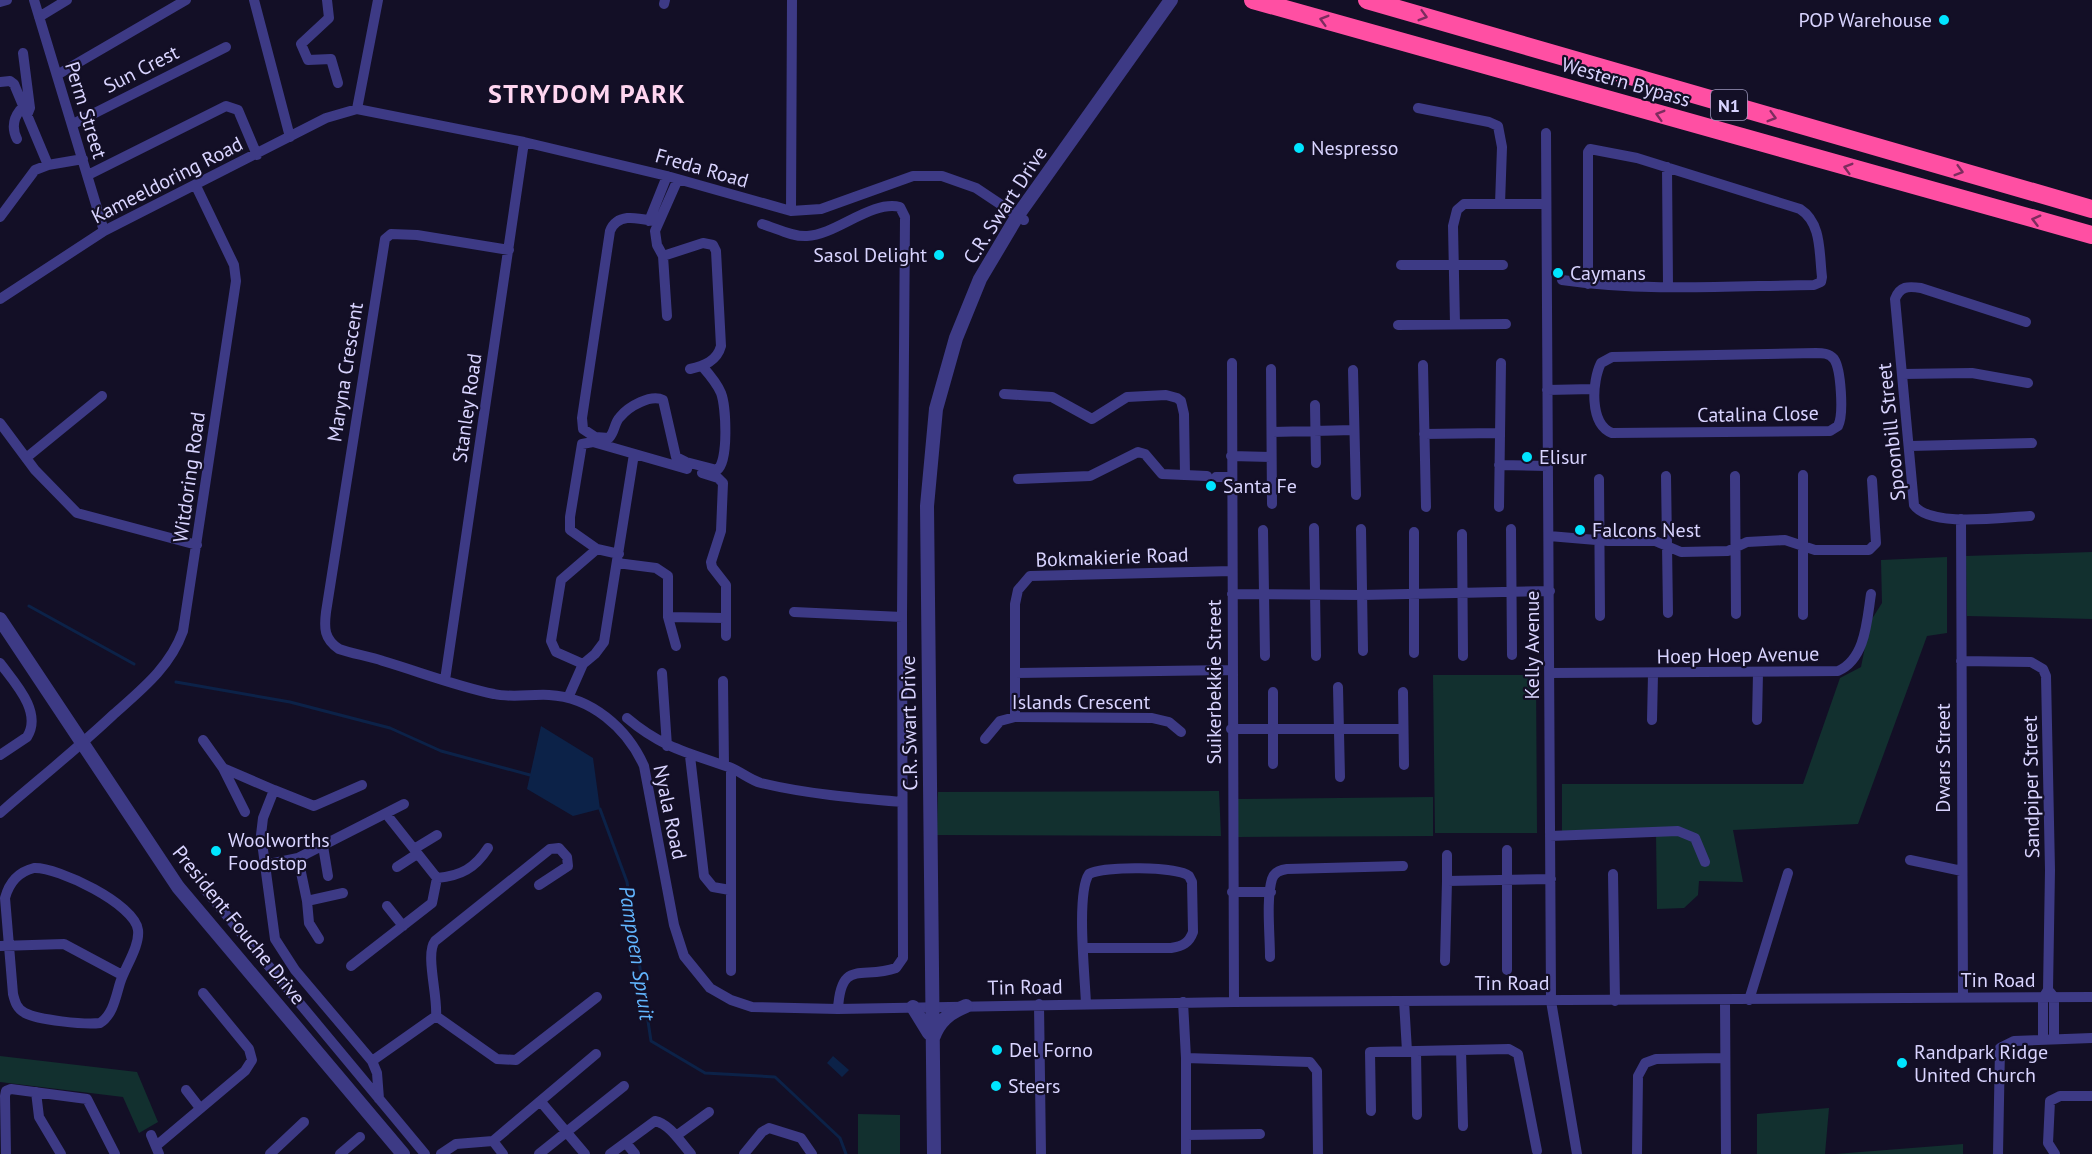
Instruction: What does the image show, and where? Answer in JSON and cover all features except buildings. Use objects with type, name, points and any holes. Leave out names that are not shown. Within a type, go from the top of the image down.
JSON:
[{"type":"highway","name":"Western Bypass","points":[[1253,0],[2092,235]]},
{"type":"highway","name":"Western Bypass","points":[[1366,0],[2092,209]]},
{"type":"street","points":[[0,2],[7,0]]},
{"type":"street","name":"Perm Street","points":[[34,0],[104,231]]},
{"type":"street","points":[[39,16],[67,0]]},
{"type":"street","points":[[57,75],[186,0]]},
{"type":"street","points":[[254,0],[290,137]]},
{"type":"street","points":[[327,0],[329,18],[301,44],[308,60],[331,60],[338,83]]},
{"type":"street","points":[[357,109],[378,0]]},
{"type":"street","points":[[791,211],[792,0]]},
{"type":"street","name":"C.R. Swart Drive","points":[[934,1154],[931,1007],[929,482],[936,409],[956,338],[987,264],[1171,0]]},
{"type":"street","name":"Sun Crest","points":[[73,124],[226,47]]},
{"type":"street","points":[[23,53],[30,89],[28,113]]},
{"type":"street","points":[[0,82],[10,81],[14,84],[48,165]]},
{"type":"street","points":[[88,176],[225,106],[238,110],[257,155]]},
{"type":"street","points":[[1418,108],[1489,122],[1498,126],[1502,147],[1500,204]]},
{"type":"street","name":"Kameeldoring Road","points":[[0,299],[104,231],[326,118],[357,109]]},
{"type":"street","name":"Freda Road","points":[[357,109],[524,142],[672,178],[791,211],[821,209],[900,180],[923,175],[958,180],[976,188],[1021,218]]},
{"type":"street","points":[[17,139],[14,132],[16,116],[20,110],[28,113]]},
{"type":"street","name":"Kelly Avenue","points":[[1546,133],[1546,204],[1555,279],[1547,390],[1551,1001],[1577,1154]]},
{"type":"street","name":"Stanley Road","points":[[444,680],[524,142]]},
{"type":"street","points":[[1555,279],[1588,284],[1668,286],[1814,285],[1821,282],[1822,277],[1816,226],[1810,216],[1800,209],[1637,158],[1592,149],[1589,151],[1588,284]]},
{"type":"street","points":[[0,216],[16,197],[27,177],[35,170],[48,165],[83,159]]},
{"type":"street","points":[[1667,167],[1668,286]]},
{"type":"street","points":[[667,316],[663,256],[655,236],[654,221],[672,178]]},
{"type":"street","name":"Witdoring Road","points":[[0,813],[83,743],[159,673],[178,645],[190,597],[236,274],[196,186]]},
{"type":"street","points":[[1455,324],[1453,226],[1456,210],[1464,204],[1546,204]]},
{"type":"street","points":[[762,224],[805,236],[820,233],[885,206],[895,206],[904,210],[902,962],[890,970],[850,976],[840,987],[838,1009]]},
{"type":"street","points":[[654,221],[618,220],[610,231],[582,418],[584,429],[595,436],[609,438],[621,416],[647,400],[658,398],[663,400],[668,410],[676,457],[717,470],[724,458],[724,408],[717,385],[702,366]]},
{"type":"street","name":"Maryna Crescent","points":[[326,636],[326,612],[384,242],[391,234],[410,234],[509,250]]},
{"type":"street","points":[[663,256],[703,243],[715,248],[721,346],[716,357],[702,366],[690,369]]},
{"type":"street","points":[[1401,266],[1503,265]]},
{"type":"street","name":"Spoonbill Street","points":[[1961,519],[1930,517],[1918,510],[1912,496],[1904,374],[1895,305],[1899,290],[1913,287],[2026,322]]},
{"type":"street","points":[[1398,325],[1506,324]]},
{"type":"street","name":"Catalina Close","points":[[1824,353],[1836,362],[1842,414],[1838,426],[1825,432],[1612,434],[1601,423],[1593,389],[1601,363],[1618,355],[1824,353]]},
{"type":"street","name":"Suikerbekkie Street","points":[[1232,363],[1231,670],[1234,1002]]},
{"type":"street","points":[[1499,507],[1498,433],[1501,363]]},
{"type":"street","points":[[1423,365],[1426,507]]},
{"type":"street","points":[[1271,369],[1272,504]]},
{"type":"street","points":[[1353,370],[1356,495]]},
{"type":"street","points":[[1904,374],[1972,373],[2028,383]]},
{"type":"street","points":[[1547,390],[1593,389]]},
{"type":"street","points":[[1004,394],[1057,398],[1092,419],[1127,397],[1166,395],[1177,398],[1181,401],[1184,414],[1185,475]]},
{"type":"street","points":[[26,458],[102,396]]},
{"type":"street","points":[[1315,405],[1316,464]]},
{"type":"street","points":[[0,423],[26,458],[67,505],[77,513],[197,545]]},
{"type":"street","points":[[1272,432],[1354,430]]},
{"type":"street","points":[[1424,434],[1498,433]]},
{"type":"street","points":[[676,646],[668,617],[668,581],[664,571],[618,559],[597,549],[574,535],[569,525],[581,448],[584,442],[593,442],[721,480],[724,493],[721,531],[711,562],[712,567],[726,585],[726,636]]},
{"type":"street","points":[[1910,446],[2032,443]]},
{"type":"street","points":[[1018,479],[1090,476],[1138,452],[1145,454],[1162,474],[1231,477]]},
{"type":"street","points":[[568,698],[583,664],[604,642],[634,454]]},
{"type":"street","points":[[1231,456],[1271,457]]},
{"type":"street","points":[[1499,465],[1548,466]]},
{"type":"street","points":[[1666,476],[1668,613]]},
{"type":"street","points":[[1735,476],[1736,614]]},
{"type":"street","points":[[1803,476],[1803,615]]},
{"type":"street","points":[[1599,479],[1600,616]]},
{"type":"street","points":[[1549,536],[1655,541],[1680,552],[1728,551],[1747,542],[1785,540],[1815,550],[1861,551],[1875,547],[1872,480]]},
{"type":"street","points":[[1961,519],[2030,516]]},
{"type":"street","name":"Dwars Street","points":[[1961,519],[1963,998]]},
{"type":"street","points":[[1314,528],[1316,656]]},
{"type":"street","points":[[1361,529],[1363,651]]},
{"type":"street","points":[[1511,529],[1512,655]]},
{"type":"street","points":[[1263,530],[1265,656]]},
{"type":"street","points":[[1414,532],[1414,654]]},
{"type":"street","points":[[1462,534],[1463,656]]},
{"type":"street","points":[[583,664],[556,652],[551,641],[561,580],[597,549]]},
{"type":"street","name":"Bokmakierie Road","points":[[1015,717],[1015,604],[1018,590],[1030,576],[1232,571]]},
{"type":"street","points":[[1233,594],[1362,595],[1550,591]]},
{"type":"street","name":"Hoep Hoep Avenue","points":[[1550,673],[1758,673],[1828,672],[1844,669],[1852,661],[1862,640],[1870,594]]},
{"type":"street","points":[[794,612],[902,617]]},
{"type":"street","points":[[668,617],[725,618]]},
{"type":"street","name":"President Fouche Drive","points":[[0,619],[178,887],[403,1154]]},
{"type":"street","name":"Nyala Road","points":[[326,636],[339,649],[444,680],[496,695],[568,698],[606,717],[639,755],[652,800],[674,926],[684,956],[697,975],[718,994],[742,1005],[838,1009],[931,1007]]},
{"type":"street","name":"Sandpiper Street","points":[[1961,661],[2031,662],[2038,664],[2046,676],[2050,870],[2049,1039]]},
{"type":"street","points":[[0,663],[29,705],[31,720],[27,737],[0,755]]},
{"type":"street","points":[[1015,672],[1231,670]]},
{"type":"street","points":[[662,673],[667,746]]},
{"type":"street","points":[[1757,720],[1758,673]]},
{"type":"street","points":[[1652,720],[1653,674]]},
{"type":"street","points":[[723,681],[728,766],[731,971]]},
{"type":"street","points":[[1338,687],[1340,777]]},
{"type":"street","points":[[1273,692],[1273,764]]},
{"type":"street","points":[[1403,692],[1404,765]]},
{"type":"street","name":"Islands Crescent","points":[[985,739],[1000,721],[1015,717],[1152,718],[1169,722],[1181,732]]},
{"type":"street","points":[[627,718],[645,734],[667,746],[690,756],[728,766],[759,782],[848,797],[902,802]]},
{"type":"street","points":[[1232,729],[1403,729]]},
{"type":"street","points":[[203,740],[223,768],[245,812]]},
{"type":"street","points":[[690,756],[704,876],[713,887],[730,890]]},
{"type":"street","points":[[223,768],[314,806],[362,785]]},
{"type":"street","points":[[274,790],[261,828],[272,929],[280,949],[372,1061],[377,1073],[379,1099]]},
{"type":"street","points":[[264,865],[298,858],[387,815],[404,804]]},
{"type":"street","points":[[351,966],[432,903],[437,878],[387,815]]},
{"type":"street","points":[[1550,836],[1678,831],[1695,837],[1705,862]]},
{"type":"street","points":[[397,867],[437,835]]},
{"type":"street","points":[[323,846],[328,876]]},
{"type":"street","points":[[437,878],[453,877],[465,872],[480,861],[488,848]]},
{"type":"street","points":[[436,1016],[436,987],[430,956],[435,941],[550,849],[559,848],[567,857],[568,866],[539,885]]},
{"type":"street","points":[[1507,850],[1507,970]]},
{"type":"street","points":[[1445,962],[1447,855]]},
{"type":"street","points":[[298,858],[309,923],[319,939]]},
{"type":"street","points":[[1910,860],[1962,871]]},
{"type":"street","points":[[1270,957],[1272,878],[1276,873],[1287,869],[1404,866]]},
{"type":"street","points":[[30,869],[49,870],[123,906],[136,922],[137,938],[123,975],[111,1011],[100,1023],[35,1016],[24,1013],[17,1007],[4,946],[8,888],[20,873],[30,869]]},
{"type":"street","points":[[1084,948],[1172,948],[1185,944],[1193,932],[1192,882],[1189,876],[1173,869],[1102,870],[1089,874],[1083,889],[1084,948],[1086,1004]]},
{"type":"street","points":[[1613,873],[1615,1001]]},
{"type":"street","points":[[1749,1000],[1788,873]]},
{"type":"street","points":[[1447,881],[1551,879]]},
{"type":"street","points":[[203,887],[425,1154]]},
{"type":"street","points":[[1232,892],[1271,892]]},
{"type":"street","points":[[307,901],[343,893]]},
{"type":"street","points":[[387,906],[403,926]]},
{"type":"street","points":[[4,946],[64,944],[123,975]]},
{"type":"street","points":[[151,1135],[158,1150],[200,1108],[245,1071],[253,1057],[249,1049],[202,993]]},
{"type":"street","name":"Tin Road","points":[[931,1007],[1183,1002],[1725,1001],[2048,995],[2092,997]]},
{"type":"street","points":[[436,1016],[497,1059],[510,1061],[516,1060],[597,997]]},
{"type":"street","points":[[1404,1001],[1417,1115]]},
{"type":"street","points":[[1725,1001],[1726,1154]]},
{"type":"street","points":[[1183,1002],[1186,1059],[1186,1154]]},
{"type":"street","points":[[1039,1004],[1041,1154]]},
{"type":"street","points":[[932,1039],[943,1020],[954,1011],[966,1006]]},
{"type":"street","points":[[913,1007],[932,1039]]},
{"type":"street","points":[[372,1061],[436,1016]]},
{"type":"street","points":[[1998,1154],[1998,1052],[2008,1042],[2092,1038]]},
{"type":"street","points":[[1371,1111],[1370,1052],[1509,1049],[1518,1054],[1537,1151]]},
{"type":"street","points":[[1461,1050],[1463,1126]]},
{"type":"street","points":[[441,1154],[456,1144],[493,1142],[596,1054]]},
{"type":"street","points":[[1637,1154],[1638,1076],[1645,1063],[1656,1059],[1724,1058]]},
{"type":"street","points":[[1186,1059],[1310,1062],[1317,1071],[1318,1154]]},
{"type":"street","points":[[539,1154],[624,1086]]},
{"type":"street","points":[[6,1154],[5,1094],[11,1089],[87,1099],[115,1154]]},
{"type":"street","points":[[186,1090],[200,1108]]},
{"type":"street","points":[[36,1092],[39,1117],[61,1154]]},
{"type":"street","points":[[2055,1154],[2048,1143],[2050,1101],[2060,1096],[2092,1096]]},
{"type":"street","points":[[541,1102],[585,1154]]},
{"type":"street","points":[[676,1136],[709,1112]]},
{"type":"street","points":[[610,1154],[655,1121],[676,1136],[691,1154]]},
{"type":"street","points":[[274,1152],[304,1122]]},
{"type":"street","points":[[744,1154],[762,1132],[769,1128],[801,1138],[812,1154]]},
{"type":"street","points":[[1186,1136],[1260,1134]]},
{"type":"street","points":[[340,1154],[360,1137]]},
{"type":"street","points":[[493,1142],[504,1154]]},
{"type":"street","points":[[626,1143],[635,1154]]},
{"type":"green space","points":[[2092,552],[2092,619],[1967,616],[1966,556]]},
{"type":"green space","points":[[1947,557],[1947,633],[1927,636],[1858,824],[1733,830],[1743,882],[1699,881],[1698,895],[1684,908],[1657,909],[1656,834],[1562,838],[1562,784],[1803,784],[1840,678],[1861,667],[1870,622],[1882,603],[1881,560]]},
{"type":"green space","points":[[1433,675],[1536,675],[1537,833],[1435,833]]},
{"type":"green space","points":[[1219,791],[1221,836],[937,835],[938,792]]},
{"type":"green space","points":[[1433,797],[1433,836],[1237,837],[1237,799]]},
{"type":"green space","points":[[0,1056],[137,1072],[158,1122],[139,1133],[123,1097],[0,1082]]},
{"type":"green space","points":[[1829,1108],[1825,1154],[1757,1154],[1757,1114]]},
{"type":"green space","points":[[858,1114],[900,1115],[900,1154],[858,1154]]},
{"type":"green space","points":[[1963,1144],[1963,1154],[1835,1154]]},
{"type":"water","points":[[541,726],[593,758],[600,809],[573,816],[527,789]]},
{"type":"water","points":[[833,1056],[849,1070],[842,1077],[827,1063]]},
{"type":"waterway","name":"Pampoen Spruit","points":[[29,606],[134,664]]},
{"type":"waterway","name":"Pampoen Spruit","points":[[176,682],[290,702],[390,728],[441,751],[530,775]]},
{"type":"waterway","name":"Pampoen Spruit","points":[[600,809],[627,882],[651,1041],[705,1073],[775,1077],[840,1138],[846,1154]]},
{"type":"place","name":"POP Warehouse","points":[[1944,20]]},
{"type":"place","name":"Nespresso","points":[[1299,148]]},
{"type":"place","name":"Sasol Delight","points":[[939,255]]},
{"type":"place","name":"Caymans","points":[[1558,273]]},
{"type":"place","name":"Elisur","points":[[1527,457]]},
{"type":"place","name":"Santa Fe","points":[[1211,486]]},
{"type":"place","name":"Falcons Nest","points":[[1580,530]]},
{"type":"place","name":"Woolworths Foodstop","points":[[216,851]]},
{"type":"place","name":"Del Forno","points":[[997,1050]]},
{"type":"place","name":"Randpark Ridge United Church","points":[[1902,1063]]},
{"type":"place","name":"Steers","points":[[996,1086]]},
{"type":"district","name":"STRYDOM PARK","points":[[587,93]]}]
